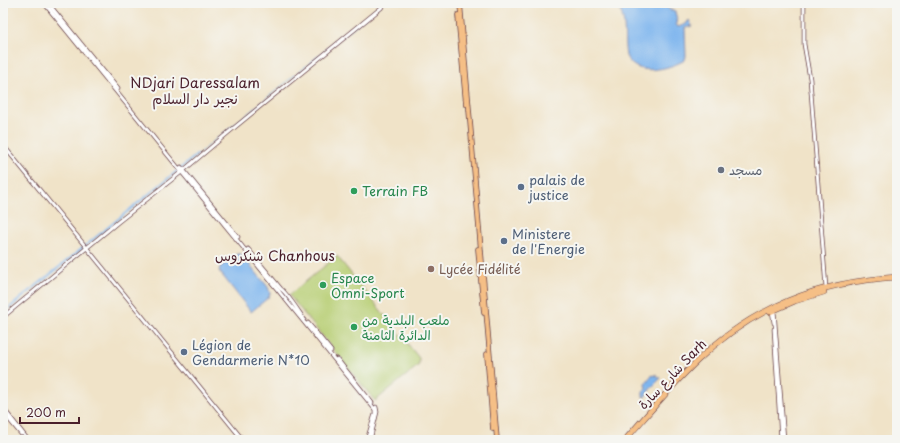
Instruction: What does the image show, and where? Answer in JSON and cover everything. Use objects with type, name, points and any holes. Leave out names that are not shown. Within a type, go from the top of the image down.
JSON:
[{"type":"highway","name":"شارع سارة Sarh","points":[[626,440],[698,360],[730,334],[777,305],[804,294],[826,288],[865,280],[897,277]]},
{"type":"highway","name":"شارع سارة Sarh","points":[[626,440],[691,370],[713,349],[756,318],[806,297],[858,284],[897,280]]},
{"type":"main road","points":[[459,3],[496,440]]},
{"type":"street","points":[[44,3],[284,292],[377,409],[370,440]]},
{"type":"street","points":[[48,3],[375,410],[367,440]]},
{"type":"street","points":[[3,317],[85,247],[229,132],[381,8],[385,3]]},
{"type":"street","points":[[804,3],[804,44],[810,79],[826,288]]},
{"type":"street","points":[[3,147],[242,440]]},
{"type":"street","points":[[773,311],[782,440]]},
{"type":"street","points":[[3,408],[27,440]]},
{"type":"street","points":[[3,412],[27,440]]},
{"type":"green space","name":"ملعب البلدية من الدائرة الثامنة","points":[[337,256],[419,358],[419,365],[375,401],[289,295]]},
{"type":"water","points":[[612,3],[668,3],[669,9],[675,12],[677,19],[676,24],[678,27],[686,24],[689,20],[692,26],[685,28],[685,60],[670,66],[653,70],[637,67],[630,63],[626,56],[622,15],[620,9],[613,8]]},
{"type":"water","points":[[237,254],[241,254],[268,287],[270,293],[269,297],[251,312],[219,271],[220,267]]},
{"type":"water","points":[[656,374],[661,378],[644,398],[643,391],[646,389],[645,384],[651,376]]},
{"type":"waterway","points":[[198,154],[379,6]]},
{"type":"waterway","points":[[3,313],[198,154]]},
{"type":"place","name":"مسجد","points":[[721,170]]},
{"type":"place","name":"palais de justice","points":[[521,187]]},
{"type":"place","name":"Terrain FB","points":[[354,191]]},
{"type":"place","name":"Ministere de l'Energie","points":[[504,241]]},
{"type":"place","name":"Lycée Fidélité","points":[[431,269]]},
{"type":"place","name":"Espace Omni-Sport","points":[[323,285]]},
{"type":"place","name":"ملعب البلدية من الدائرة الثامنة","points":[[354,327]]},
{"type":"place","name":"Légion de Gendarmerie N*10","points":[[184,352]]},
{"type":"district","name":"NDjari Daressalam نجير دار السلام","points":[[195,92]]},
{"type":"district","name":"شنكروس Chanhous","points":[[275,256]]}]
